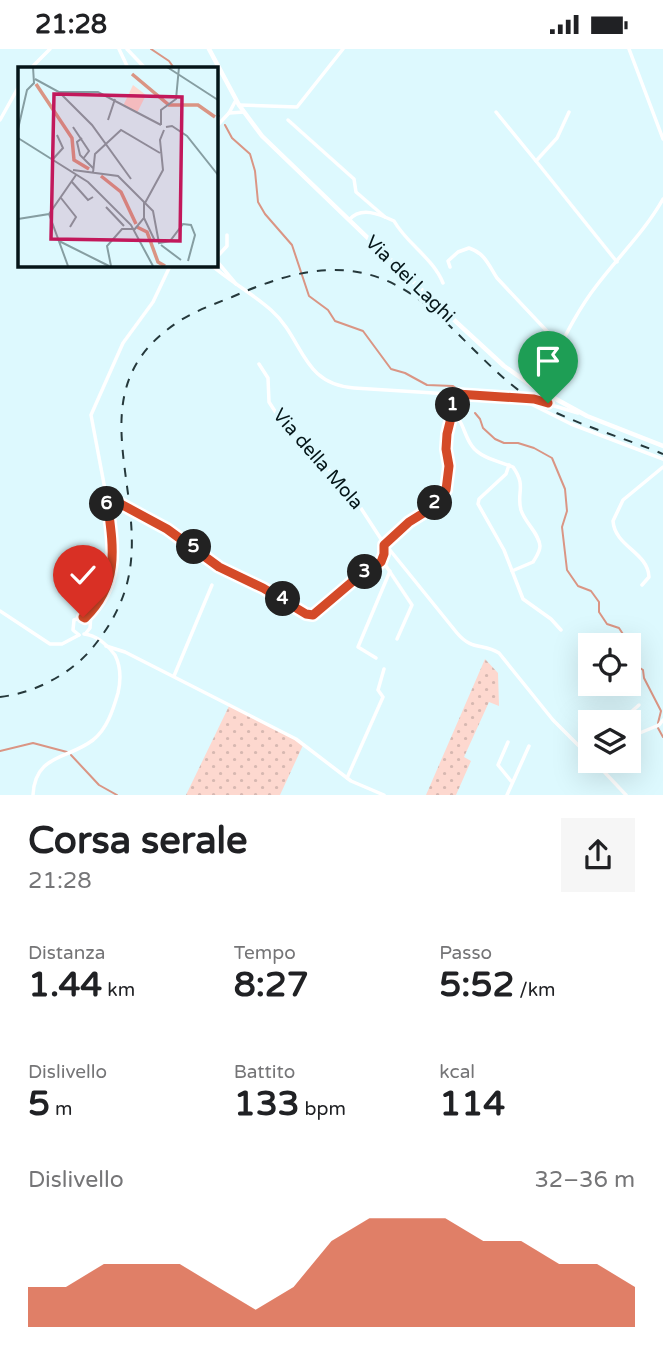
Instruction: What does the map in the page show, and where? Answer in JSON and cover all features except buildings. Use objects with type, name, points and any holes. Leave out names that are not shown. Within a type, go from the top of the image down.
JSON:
[{"type":"main road","name":"Via dei Laghi","points":[[209,49],[238,106],[269,144],[483,348],[537,390],[586,416],[663,446]]},
{"type":"street","points":[[32,67],[50,49]]},
{"type":"street","points":[[119,49],[128,67]]},
{"type":"street","points":[[127,49],[144,67]]},
{"type":"street","points":[[217,126],[238,106],[297,107],[343,49]]},
{"type":"street","points":[[629,49],[663,139]]},
{"type":"street","points":[[0,120],[18,88]]},
{"type":"street","points":[[496,112],[617,262]]},
{"type":"street","points":[[536,161],[557,138],[569,112]]},
{"type":"street","points":[[288,120],[355,179],[356,192],[385,217]]},
{"type":"street","points":[[537,390],[574,318],[597,285],[652,219],[663,199]]},
{"type":"street","points":[[348,221],[356,213],[363,212],[394,221],[398,230],[431,261],[443,283]]},
{"type":"street","points":[[217,257],[227,246],[227,235]]},
{"type":"street","points":[[450,267],[448,261],[458,252],[470,248],[477,251],[491,265],[497,278],[560,345]]},
{"type":"street","points":[[217,261],[239,287]]},
{"type":"street","points":[[87,620],[106,590],[112,573],[112,541],[107,500],[91,421],[92,409],[125,338],[153,302],[170,266]]},
{"type":"street","points":[[212,266],[281,320],[313,369],[327,382],[348,388],[543,401],[586,416]]},
{"type":"street","name":"Via della Mola","points":[[258,364],[268,378],[269,403],[280,419],[345,486],[385,544],[463,641],[500,653],[549,716],[578,745]]},
{"type":"street","points":[[107,500],[134,511],[184,540],[219,567],[263,588],[309,615],[318,613],[359,576],[382,560],[385,544],[409,522],[430,509],[446,490],[449,466],[446,447],[451,412],[457,394]]},
{"type":"street","points":[[521,399],[571,423],[663,459]]},
{"type":"street","points":[[451,412],[460,421],[475,450],[509,465],[522,483],[522,512],[540,546],[533,562],[512,571]]},
{"type":"street","points":[[509,465],[506,474],[478,503],[502,545],[523,599],[551,619],[561,630]]},
{"type":"street","points":[[642,585],[649,577],[648,568],[619,539],[613,523],[622,500],[663,467]]},
{"type":"street","points":[[382,560],[412,605],[397,639]]},
{"type":"street","points":[[376,658],[358,647],[390,571]]},
{"type":"street","points":[[174,676],[212,585]]},
{"type":"street","points":[[0,611],[50,644],[62,644],[82,635],[90,628]]},
{"type":"street","points":[[71,639],[72,625],[76,619],[87,620]]},
{"type":"street","points":[[33,795],[39,772],[50,761],[73,751],[99,734],[115,703],[120,672],[115,656],[93,636],[87,620]]},
{"type":"street","points":[[73,630],[82,635],[93,636]]},
{"type":"street","points":[[106,646],[122,650],[304,743],[347,778],[384,795]]},
{"type":"street","points":[[347,778],[383,698],[378,690],[384,669]]},
{"type":"street","points":[[633,710],[639,705]]},
{"type":"street","points":[[641,733],[658,726],[663,720]]},
{"type":"street","points":[[508,742],[498,765],[512,782]]},
{"type":"street","points":[[507,795],[529,746]]},
{"type":"street","points":[[606,773],[626,795]]},
{"type":"shaded area","points":[[485,659],[498,673],[499,706],[489,702],[464,757],[471,761],[456,795],[426,795]]},
{"type":"shaded area","points":[[230,704],[304,743],[280,795],[186,795]]},
{"type":"waterway","points":[[151,49],[173,67]]},
{"type":"waterway","points":[[225,125],[232,138],[250,154],[255,171],[258,202],[292,245],[309,296],[328,310],[335,321],[363,331],[391,369],[427,385],[453,386],[460,391]]},
{"type":"waterway","points":[[475,413],[483,428],[495,439],[534,448],[552,458],[565,489],[567,511],[562,527],[567,570],[578,586],[591,591],[599,602],[599,612],[607,624],[619,628],[630,645],[634,664],[643,670],[644,678],[661,711],[658,723]]},
{"type":"waterway","points":[[658,728],[663,737]]},
{"type":"waterway","points":[[0,751],[33,743],[67,752]]},
{"type":"waterway","points":[[71,755],[99,785],[117,795]]},
{"type":"railway","points":[[0,697],[36,688],[79,662],[96,644],[120,604],[128,581],[132,536],[122,438],[122,407],[130,377],[146,350],[188,316],[256,287],[304,273],[328,270],[374,276],[421,301],[502,377],[531,399],[578,422],[663,454]]},
{"type":"route","points":[[83,617],[92,612],[100,600],[109,585],[112,573],[112,541],[107,500],[117,502],[167,529],[219,567],[263,588],[306,614],[313,615],[359,576],[381,562],[384,545],[409,522],[430,509],[444,493],[449,470],[447,434],[457,394],[534,399],[548,403]]}]
